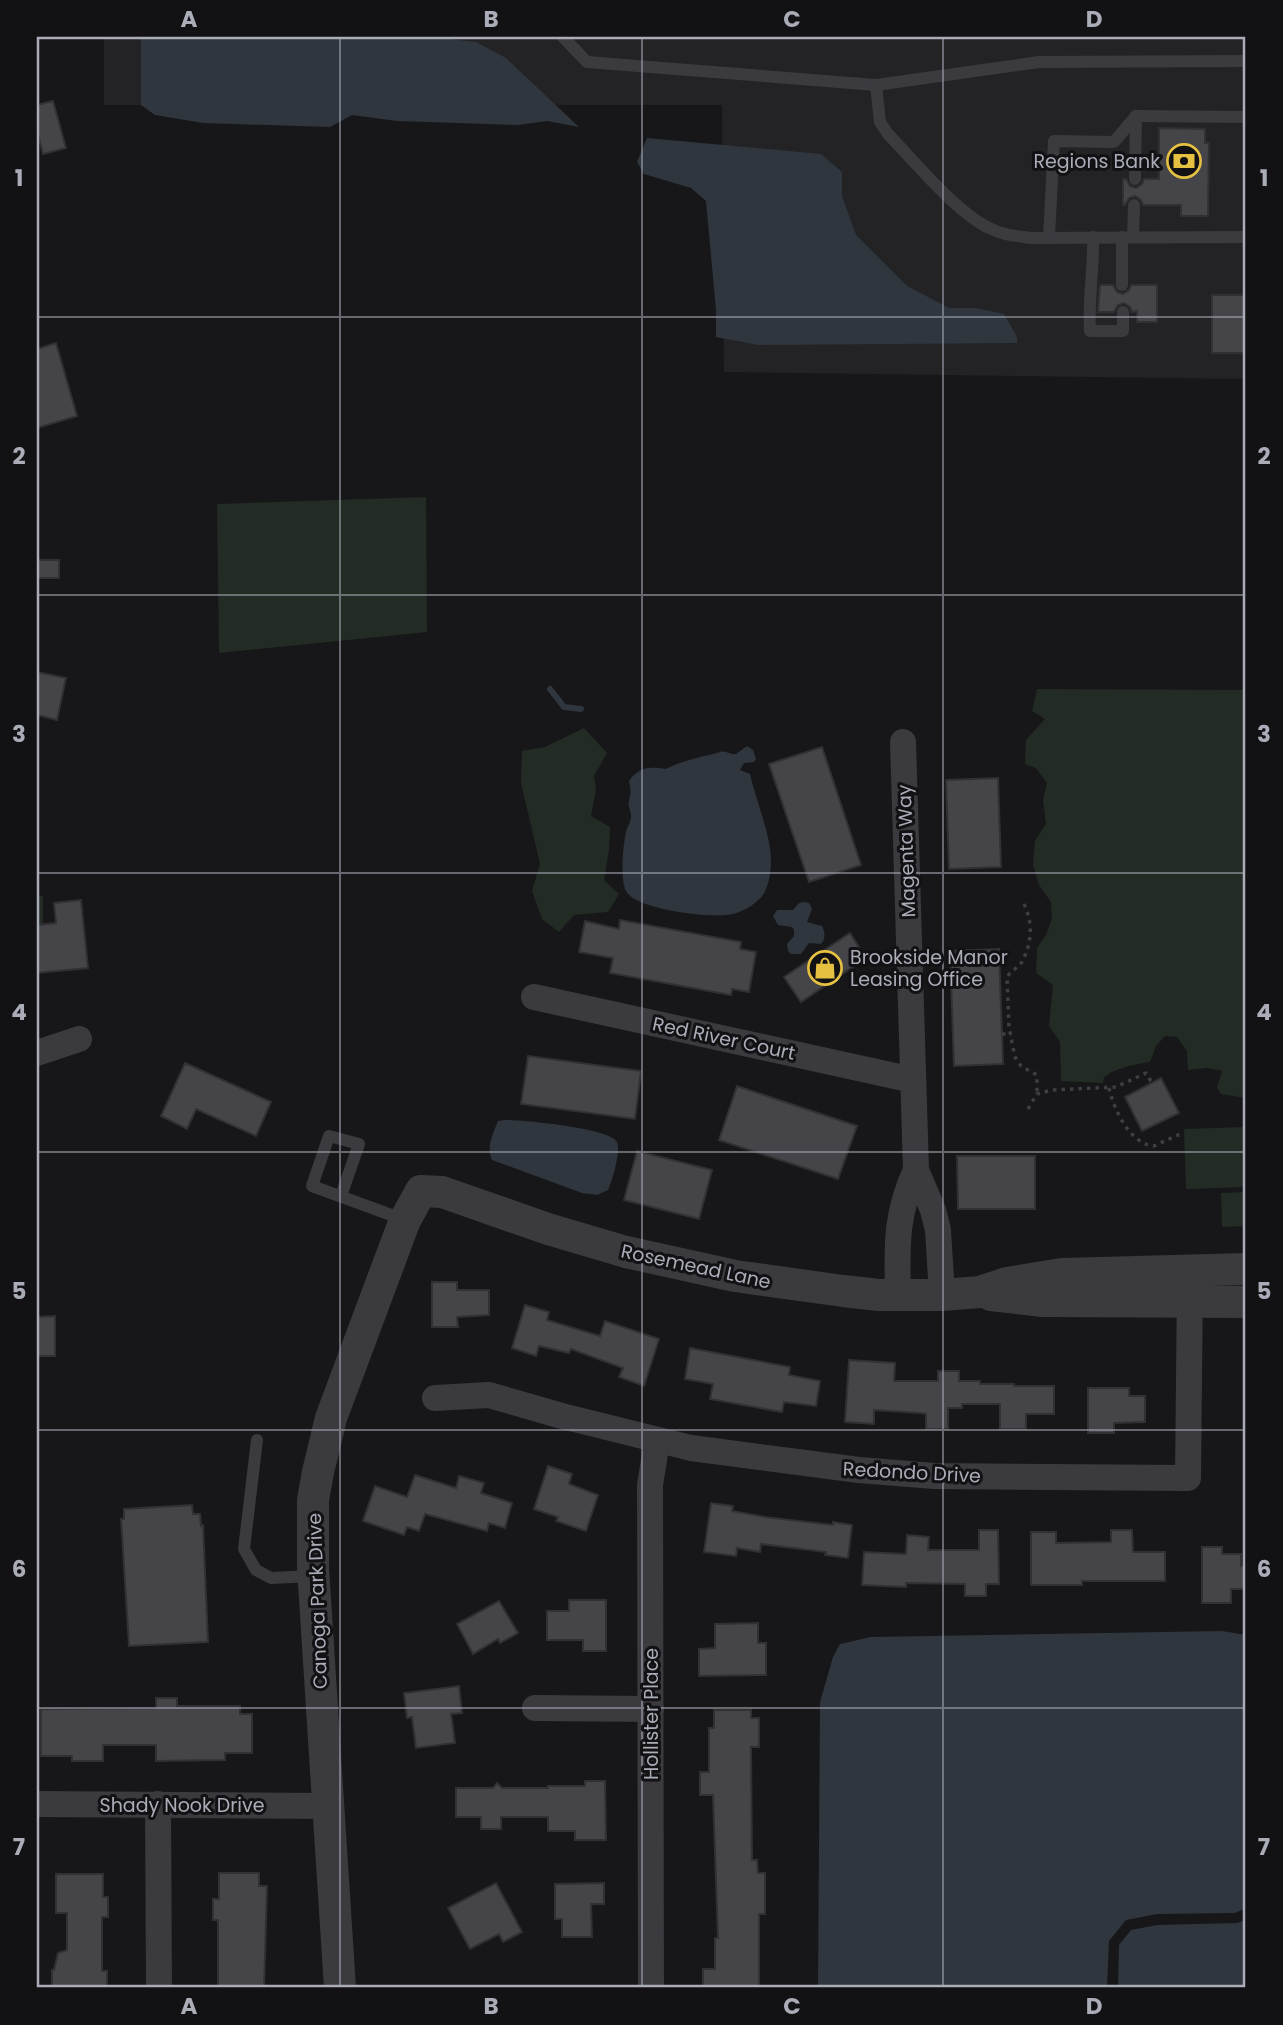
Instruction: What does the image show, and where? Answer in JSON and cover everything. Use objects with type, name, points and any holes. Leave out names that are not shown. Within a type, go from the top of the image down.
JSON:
[{"type":"street","name":"Magenta Way","points":[[903,742],[916,1170],[933,1210],[938,1230],[942,1295]]},
{"type":"street","name":"Red River Court","points":[[534,997],[914,1080]]},
{"type":"street","points":[[37,1053],[79,1040]]},
{"type":"street","name":"Magenta Way","points":[[898,1295],[900,1211],[916,1170]]},
{"type":"street","name":"Rosemead Lane","points":[[421,1191],[442,1192],[548,1229],[626,1252],[699,1269],[808,1288],[898,1295],[942,1295],[980,1292],[1007,1283],[1062,1273],[1246,1269]]},
{"type":"street","name":"Canoga Park Drive","points":[[340,1988],[313,1576],[313,1500],[324,1444],[339,1393],[405,1220],[421,1191]]},
{"type":"street","name":"Redondo Drive","points":[[435,1398],[489,1395],[657,1441],[738,1456],[859,1470],[934,1476],[1188,1478],[1190,1269]]},
{"type":"street","name":"Rosemead Lane","points":[[980,1292],[1042,1301],[1246,1302]]},
{"type":"street","name":"Hollister Place","points":[[651,1988],[650,1485],[657,1441]]},
{"type":"street","points":[[535,1708],[652,1709]]},
{"type":"street","name":"Shady Nook Drive","points":[[37,1804],[328,1806]]},
{"type":"street","points":[[158,1804],[159,1988]]},
{"type":"lane","points":[[563,37],[587,61],[876,85],[1039,62],[1246,61]]},
{"type":"lane","points":[[876,85],[880,122],[888,134],[963,210],[990,229],[1009,235],[1049,237],[1246,237]]},
{"type":"lane","points":[[1049,237],[1054,141],[1114,142],[1136,116]]},
{"type":"lane","points":[[1136,116],[1246,117]]},
{"type":"lane","points":[[1135,178],[1136,116]]},
{"type":"lane","points":[[1122,285],[1127,237],[1134,205]]},
{"type":"lane","points":[[1093,237],[1094,263],[1088,300],[1090,331],[1123,331],[1123,312]]},
{"type":"lane","points":[[341,1196],[359,1144],[329,1136],[312,1186],[405,1220]]},
{"type":"lane","points":[[257,1440],[244,1549],[256,1570],[271,1578],[313,1576]]},
{"type":"path","points":[[1024,904],[1031,919],[1030,939],[1022,962],[1006,979],[1011,1034],[1017,1062],[1037,1075],[1037,1094],[1028,1109]]},
{"type":"path","points":[[1000,979],[1006,979]]},
{"type":"path","points":[[1002,1034],[1011,1034]]},
{"type":"path","points":[[1037,1094],[1052,1090],[1109,1088],[1125,1084],[1146,1073],[1152,1083]]},
{"type":"path","points":[[1109,1088],[1114,1104],[1139,1141],[1154,1146],[1184,1135]]},
{"type":"shaded area","points":[[104,37],[1246,37],[1246,379],[724,372],[722,105],[104,105]]},
{"type":"shaded area","points":[[141,37],[431,37],[476,42],[506,58],[579,127],[547,121],[518,125],[397,121],[352,115],[330,127],[203,123],[155,115],[141,105]]},
{"type":"shaded area","points":[[647,138],[821,154],[842,172],[842,196],[856,235],[907,286],[949,308],[976,308],[1004,314],[1017,337],[1017,343],[758,345],[716,337],[706,201],[691,188],[644,174],[637,162]]},
{"type":"shaded area","points":[[426,497],[427,632],[219,653],[217,504]]},
{"type":"shaded area","points":[[1037,689],[1246,690],[1246,1098],[1221,1094],[1217,1088],[1222,1071],[1207,1068],[1188,1070],[1187,1051],[1177,1037],[1165,1036],[1156,1046],[1150,1062],[1115,1071],[1104,1077],[1103,1083],[1061,1081],[1060,1042],[1049,1026],[1053,985],[1036,973],[1037,948],[1052,919],[1051,902],[1039,885],[1033,865],[1035,841],[1046,824],[1043,800],[1047,783],[1036,768],[1025,764],[1026,740],[1045,719],[1032,711]]},
{"type":"shaded area","points":[[584,728],[607,753],[594,776],[596,790],[591,816],[610,827],[604,880],[619,894],[608,912],[574,915],[559,932],[542,919],[532,891],[540,864],[521,783],[522,751],[545,747]]},
{"type":"shaded area","points":[[747,746],[753,750],[756,759],[754,762],[744,763],[740,770],[750,774],[770,846],[770,875],[761,898],[743,911],[710,915],[676,912],[632,898],[624,885],[623,870],[625,838],[631,817],[629,781],[646,769],[666,769],[722,752],[736,754]]},
{"type":"shaded area","points":[[37,895],[43,896],[43,925],[37,928]]},
{"type":"shaded area","points":[[799,903],[809,903],[812,909],[807,922],[822,926],[824,938],[821,944],[809,943],[801,954],[791,954],[787,944],[794,936],[794,930],[792,927],[778,925],[773,916],[777,910],[793,910]]},
{"type":"shaded area","points":[[498,1121],[565,1126],[611,1137],[617,1142],[618,1152],[608,1190],[597,1195],[582,1193],[492,1160],[492,1136]]},
{"type":"shaded area","points":[[1246,1127],[1246,1187],[1186,1189],[1184,1129]]},
{"type":"shaded area","points":[[1246,1192],[1246,1226],[1222,1227],[1221,1193]]},
{"type":"shaded area","points":[[1222,1631],[1246,1635],[1246,1908],[1235,1913],[1157,1914],[1126,1920],[1109,1941],[1107,1988],[818,1988],[820,1702],[833,1657],[840,1644],[871,1637]]},
{"type":"shaded area","points":[[1246,1919],[1246,1988],[1118,1988],[1119,1945],[1131,1930],[1157,1925],[1238,1923]]},
{"type":"building","points":[[53,101],[66,148],[43,154],[37,130],[37,105]]},
{"type":"building","name":"Regions Bank","points":[[1159,128],[1205,129],[1205,143],[1209,143],[1208,216],[1181,216],[1181,205],[1143,205],[1135,196],[1123,205],[1123,179],[1136,188],[1144,179],[1159,179]]},
{"type":"building","points":[[1100,285],[1113,285],[1117,292],[1123,294],[1131,285],[1157,285],[1157,322],[1137,322],[1137,311],[1132,312],[1124,303],[1118,305],[1114,312],[1098,312]]},
{"type":"building","points":[[1212,295],[1246,295],[1246,353],[1212,353]]},
{"type":"building","points":[[56,343],[77,416],[37,428],[37,349]]},
{"type":"building","points":[[37,560],[59,560],[59,578],[37,578]]},
{"type":"building","points":[[37,672],[66,678],[57,720],[37,715]]},
{"type":"building","points":[[822,747],[861,865],[809,882],[769,764]]},
{"type":"building","points":[[998,778],[1001,867],[949,869],[946,780]]},
{"type":"building","points":[[81,900],[88,968],[37,973],[37,925],[56,923],[54,903]]},
{"type":"building","points":[[620,920],[741,942],[740,949],[756,952],[749,992],[732,989],[731,995],[610,973],[613,958],[579,952],[585,921],[619,929]]},
{"type":"building","name":"Brookside Manor Leasing Office","points":[[850,933],[866,958],[801,1002],[784,977]]},
{"type":"building","points":[[999,949],[1003,1064],[954,1066],[950,951]]},
{"type":"building","points":[[528,1056],[641,1071],[635,1119],[521,1104]]},
{"type":"building","points":[[185,1063],[271,1102],[256,1136],[196,1109],[187,1129],[161,1116]]},
{"type":"building","points":[[1161,1078],[1179,1113],[1142,1131],[1125,1097]]},
{"type":"building","points":[[737,1086],[857,1126],[838,1179],[719,1140]]},
{"type":"building","points":[[637,1151],[712,1170],[699,1219],[624,1200]]},
{"type":"building","points":[[957,1156],[1035,1156],[1035,1209],[958,1209]]},
{"type":"building","points":[[432,1282],[457,1282],[457,1290],[489,1290],[489,1315],[457,1317],[458,1327],[432,1327]]},
{"type":"building","points":[[525,1305],[549,1312],[547,1320],[600,1336],[605,1321],[659,1339],[644,1386],[619,1377],[623,1368],[571,1349],[569,1353],[539,1346],[536,1356],[512,1348]]},
{"type":"building","points":[[55,1316],[55,1356],[37,1356],[37,1317]]},
{"type":"building","points":[[690,1348],[790,1367],[789,1375],[820,1381],[816,1406],[784,1402],[782,1412],[710,1399],[713,1384],[685,1379]]},
{"type":"building","points":[[849,1360],[895,1363],[894,1381],[938,1381],[938,1371],[959,1371],[959,1381],[1014,1386],[1054,1386],[1054,1414],[1026,1414],[1026,1429],[1000,1429],[1000,1404],[962,1404],[962,1408],[948,1408],[948,1429],[926,1429],[926,1414],[920,1413],[874,1410],[874,1424],[845,1422]]},
{"type":"building","points":[[1088,1388],[1129,1388],[1129,1396],[1145,1396],[1145,1422],[1114,1423],[1114,1433],[1088,1433]]},
{"type":"building","points":[[548,1466],[572,1474],[569,1484],[598,1495],[586,1531],[556,1521],[558,1517],[534,1509]]},
{"type":"building","points":[[415,1475],[456,1488],[459,1476],[484,1483],[481,1493],[512,1503],[505,1528],[489,1523],[487,1531],[425,1514],[419,1531],[407,1527],[404,1535],[363,1521],[375,1486],[407,1497]]},
{"type":"building","points":[[711,1503],[733,1506],[732,1511],[765,1517],[852,1525],[848,1558],[825,1555],[826,1552],[761,1544],[760,1552],[737,1548],[736,1556],[704,1552]]},
{"type":"building","points":[[192,1505],[193,1514],[200,1514],[201,1526],[203,1525],[208,1642],[129,1646],[121,1519],[124,1519],[124,1509]]},
{"type":"building","points":[[979,1530],[998,1530],[999,1584],[986,1584],[986,1596],[965,1596],[965,1584],[906,1583],[906,1587],[862,1585],[864,1552],[906,1554],[907,1535],[929,1537],[928,1550],[979,1550]]},
{"type":"building","points":[[1111,1530],[1132,1530],[1133,1552],[1165,1552],[1165,1581],[1082,1581],[1082,1585],[1031,1585],[1031,1532],[1056,1532],[1056,1543],[1111,1542]]},
{"type":"building","points":[[1202,1547],[1222,1547],[1222,1554],[1241,1554],[1241,1566],[1246,1566],[1246,1589],[1231,1589],[1231,1603],[1202,1603]]},
{"type":"building","points":[[569,1600],[606,1600],[606,1651],[583,1651],[583,1640],[547,1640],[547,1611],[569,1611]]},
{"type":"building","points":[[499,1601],[518,1633],[500,1643],[498,1639],[473,1654],[457,1624]]},
{"type":"building","points":[[758,1623],[758,1643],[766,1643],[766,1675],[699,1676],[699,1649],[715,1648],[715,1624]]},
{"type":"building","points":[[459,1686],[462,1713],[451,1714],[455,1743],[416,1748],[412,1717],[407,1718],[404,1693]]},
{"type":"building","points":[[156,1698],[177,1698],[177,1706],[240,1706],[240,1714],[252,1714],[252,1753],[225,1753],[225,1760],[156,1761],[156,1745],[103,1745],[103,1761],[72,1761],[72,1756],[41,1756],[41,1709],[156,1708]]},
{"type":"building","points":[[714,1710],[751,1710],[751,1718],[759,1718],[759,1747],[751,1747],[752,1860],[757,1860],[758,1873],[765,1873],[765,1914],[759,1914],[759,1988],[703,1988],[703,1969],[715,1969],[715,1938],[718,1938],[713,1795],[700,1795],[700,1772],[709,1772],[709,1728],[714,1728]]},
{"type":"building","points":[[585,1781],[605,1781],[606,1840],[575,1840],[575,1831],[548,1831],[548,1817],[501,1817],[501,1829],[481,1829],[481,1817],[456,1817],[456,1788],[493,1788],[497,1783],[502,1788],[585,1786]]},
{"type":"building","points":[[219,1873],[259,1873],[259,1886],[267,1886],[264,1988],[218,1988],[218,1920],[213,1920],[213,1899],[219,1899]]},
{"type":"building","points":[[56,1874],[103,1874],[103,1897],[108,1897],[108,1917],[102,1917],[102,1971],[107,1971],[107,1988],[52,1988],[52,1970],[58,1953],[67,1950],[67,1913],[56,1913]]},
{"type":"building","points":[[496,1883],[522,1932],[503,1942],[499,1934],[470,1949],[448,1908]]},
{"type":"building","points":[[604,1883],[604,1904],[591,1904],[592,1937],[562,1937],[562,1919],[555,1919],[555,1884]]},
{"type":"waterway","points":[[550,689],[564,707],[581,709]]},
{"type":"place","name":"Regions Bank","points":[[1184,161]]},
{"type":"place","name":"Brookside Manor Leasing Office","points":[[825,968]]}]
